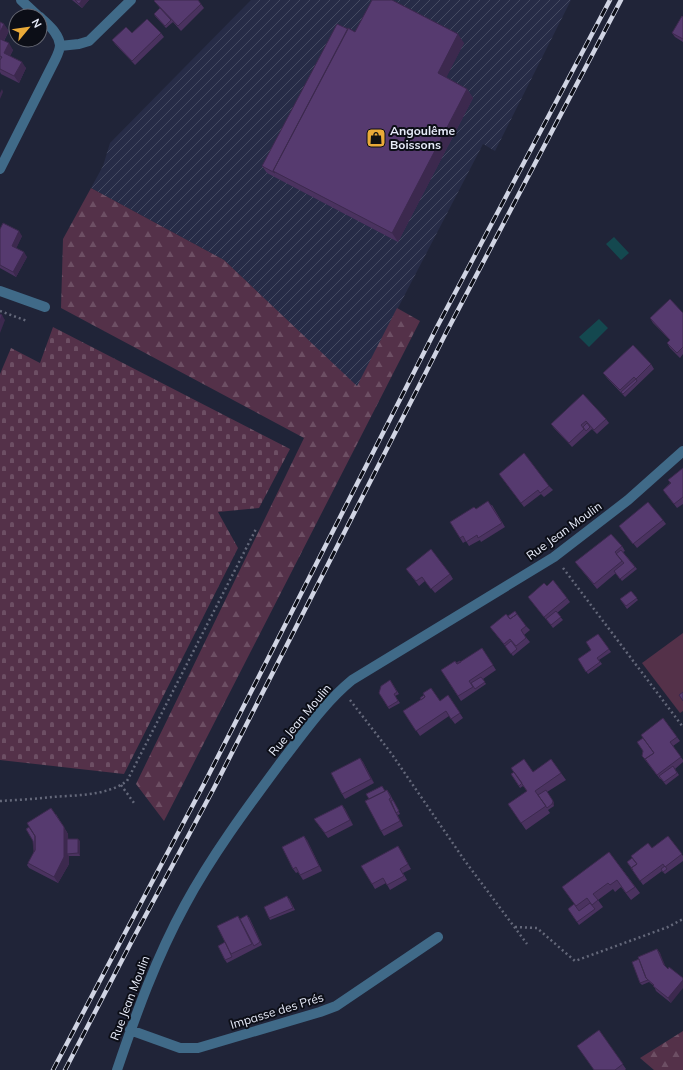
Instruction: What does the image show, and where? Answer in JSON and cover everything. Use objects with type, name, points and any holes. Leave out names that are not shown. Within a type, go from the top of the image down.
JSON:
[{"type":"street","points":[[21,0],[29,8]]},
{"type":"street","points":[[60,46],[79,44],[89,40],[131,0]]},
{"type":"street","points":[[0,169],[55,60],[60,46],[58,37],[48,25]]},
{"type":"street","points":[[0,291],[45,307]]},
{"type":"street","name":"Rue Jean Moulin","points":[[116,1070],[144,991],[185,905],[253,799],[303,734],[342,689],[365,672],[554,557],[628,500],[683,451]]},
{"type":"street","name":"Impasse des Prés","points":[[130,1030],[180,1048],[198,1048],[320,1012],[336,1006],[438,937]]},
{"type":"path","points":[[0,311],[26,321]]},
{"type":"path","points":[[0,802],[86,795],[111,789],[127,781],[256,529]]},
{"type":"path","points":[[554,557],[683,727]]},
{"type":"path","points":[[342,689],[392,753],[465,861],[527,944]]},
{"type":"path","points":[[121,785],[134,803]]},
{"type":"path","points":[[515,927],[537,928],[575,961],[668,928],[683,919]]},
{"type":"shaded area","points":[[251,0],[571,0],[495,151],[483,144],[357,387],[224,260],[91,188],[103,166],[110,143]]},
{"type":"shaded area","points":[[614,237],[629,253],[621,260],[606,244]]},
{"type":"shaded area","points":[[599,319],[608,328],[589,347],[579,337]]},
{"type":"green space","points":[[91,188],[224,260],[357,386],[397,308],[420,321],[164,821],[136,784],[304,438],[61,308],[63,239]]},
{"type":"green space","points":[[53,327],[290,449],[259,508],[218,512],[238,548],[124,774],[0,760],[0,374],[11,348],[40,363]]},
{"type":"green space","points":[[683,633],[683,711],[680,713],[642,663]]},
{"type":"green space","points":[[683,1031],[683,1070],[654,1070],[640,1058]]},
{"type":"building","points":[[75,0],[82,0],[79,4]]},
{"type":"building","points":[[198,0],[201,4],[178,26],[154,1]]},
{"type":"building","name":"Angoulême Boissons","points":[[372,0],[392,0],[458,34],[438,73],[467,89],[392,233],[273,171],[348,28],[355,32]]},
{"type":"building","points":[[160,8],[171,20],[165,26],[154,14]]},
{"type":"building","points":[[682,16],[683,17],[683,39],[672,33]]},
{"type":"building","points":[[147,19],[161,33],[132,61],[112,40],[126,27],[132,33]]},
{"type":"building","points":[[0,22],[4,24],[0,32]]},
{"type":"building","points":[[337,24],[348,29],[273,171],[275,173],[262,166]]},
{"type":"building","points":[[0,39],[8,43],[4,53],[22,62],[14,76],[0,69],[0,60],[2,57],[0,56]]},
{"type":"building","points":[[3,223],[19,231],[12,246],[24,252],[13,272],[0,265],[0,229]]},
{"type":"building","points":[[670,299],[683,313],[683,347],[677,353],[667,343],[670,340],[650,318]]},
{"type":"building","points":[[633,345],[651,364],[636,379],[634,377],[620,390],[603,373]]},
{"type":"building","points":[[636,379],[637,381],[623,394],[621,392]]},
{"type":"building","points":[[583,394],[606,419],[594,430],[586,421],[581,425],[584,429],[569,443],[551,424]]},
{"type":"building","points":[[587,423],[590,427],[586,431],[583,427]]},
{"type":"building","points":[[524,453],[549,486],[540,493],[538,490],[521,503],[499,474]]},
{"type":"building","points":[[683,468],[683,497],[674,504],[663,490],[671,483],[668,480]]},
{"type":"building","points":[[488,501],[502,523],[478,538],[477,535],[466,542],[463,536],[460,538],[450,522],[474,507],[476,509]]},
{"type":"building","points":[[648,502],[663,520],[633,544],[619,526]]},
{"type":"building","points":[[611,534],[622,546],[615,552],[622,561],[594,584],[575,562]]},
{"type":"building","points":[[431,549],[450,574],[431,589],[422,577],[416,581],[406,569]]},
{"type":"building","points":[[621,550],[635,567],[620,579],[614,571],[624,563],[616,554]]},
{"type":"building","points":[[553,580],[567,598],[544,617],[528,597],[544,583],[547,586]]},
{"type":"building","points":[[631,591],[637,598],[626,606],[620,599]]},
{"type":"building","points":[[515,611],[517,614],[510,619],[508,616]]},
{"type":"building","points":[[556,611],[561,617],[551,625],[546,619]]},
{"type":"building","points":[[506,614],[510,619],[517,614],[526,626],[521,630],[526,638],[516,646],[510,639],[504,644],[490,627]]},
{"type":"building","points":[[598,634],[609,649],[597,658],[600,662],[586,672],[578,659],[591,650],[586,642]]},
{"type":"building","points":[[511,641],[517,649],[511,654],[505,646]]},
{"type":"building","points":[[482,648],[493,665],[469,681],[473,687],[458,696],[441,670],[455,661],[457,664]]},
{"type":"building","points":[[481,677],[485,682],[475,689],[471,683]]},
{"type":"building","points":[[390,680],[397,692],[394,694],[398,701],[388,707],[379,693],[381,686]]},
{"type":"building","points":[[431,688],[440,701],[448,695],[460,713],[451,719],[446,711],[416,731],[403,711],[425,697],[423,693]]},
{"type":"building","points":[[683,692],[683,701],[679,695]]},
{"type":"building","points":[[424,695],[425,697],[421,700],[420,698]]},
{"type":"building","points":[[663,718],[677,737],[670,742],[681,757],[657,775],[645,759],[654,753],[641,735]]},
{"type":"building","points":[[643,738],[654,753],[645,759],[642,756],[643,751],[637,742]]},
{"type":"building","points":[[360,758],[371,779],[342,794],[331,773]]},
{"type":"building","points":[[524,759],[533,772],[551,759],[561,773],[535,791],[546,806],[521,823],[508,804],[527,791],[511,768]]},
{"type":"building","points":[[673,766],[677,773],[664,782],[659,776]]},
{"type":"building","points":[[514,772],[522,783],[519,786],[511,774]]},
{"type":"building","points":[[382,786],[385,791],[369,799],[366,794]]},
{"type":"building","points":[[387,790],[391,798],[389,799],[400,821],[381,831],[365,801]]},
{"type":"building","points":[[546,790],[553,801],[547,808],[538,795]]},
{"type":"building","points":[[393,800],[399,811],[396,813],[391,801]]},
{"type":"building","points":[[342,805],[350,820],[325,833],[314,819]]},
{"type":"building","points":[[51,808],[64,827],[64,857],[54,877],[28,863],[35,850],[35,836],[27,823]]},
{"type":"building","points":[[29,827],[35,836],[34,852],[33,841],[26,829]]},
{"type":"building","points":[[304,836],[319,866],[300,875],[296,867],[293,869],[282,847]]},
{"type":"building","points":[[668,836],[682,854],[665,867],[663,864],[640,881],[631,868],[637,864],[631,856],[648,843],[652,848]]},
{"type":"building","points":[[67,839],[78,839],[78,853],[67,854]]},
{"type":"building","points":[[398,846],[408,864],[400,869],[404,876],[387,885],[383,878],[372,884],[361,866]]},
{"type":"building","points":[[609,852],[635,887],[626,893],[617,880],[610,885],[608,883],[593,894],[598,900],[592,905],[587,898],[576,906],[562,887]]},
{"type":"building","points":[[632,858],[637,864],[631,868],[627,862]]},
{"type":"building","points":[[665,866],[667,869],[663,872],[661,869]]},
{"type":"building","points":[[287,896],[293,908],[269,918],[264,907]]},
{"type":"building","points":[[590,903],[595,909],[577,922],[568,909],[574,904],[579,911]]},
{"type":"building","points":[[247,915],[260,942],[254,946],[240,919]]},
{"type":"building","points":[[238,916],[252,944],[231,954],[217,926]]},
{"type":"building","points":[[225,942],[232,957],[225,960],[218,946]]},
{"type":"building","points":[[657,949],[664,965],[683,978],[668,998],[653,986],[654,985],[646,978],[638,957]]},
{"type":"building","points":[[639,959],[648,980],[640,983],[632,962]]},
{"type":"building","points":[[599,1030],[623,1064],[615,1070],[594,1070],[577,1046]]},
{"type":"railway","points":[[53,1070],[204,784],[437,327],[610,0]]},
{"type":"railway","points":[[65,1070],[214,788],[447,331],[621,0]]},
{"type":"place","name":"Angoulême Boissons","points":[[376,138]]}]
